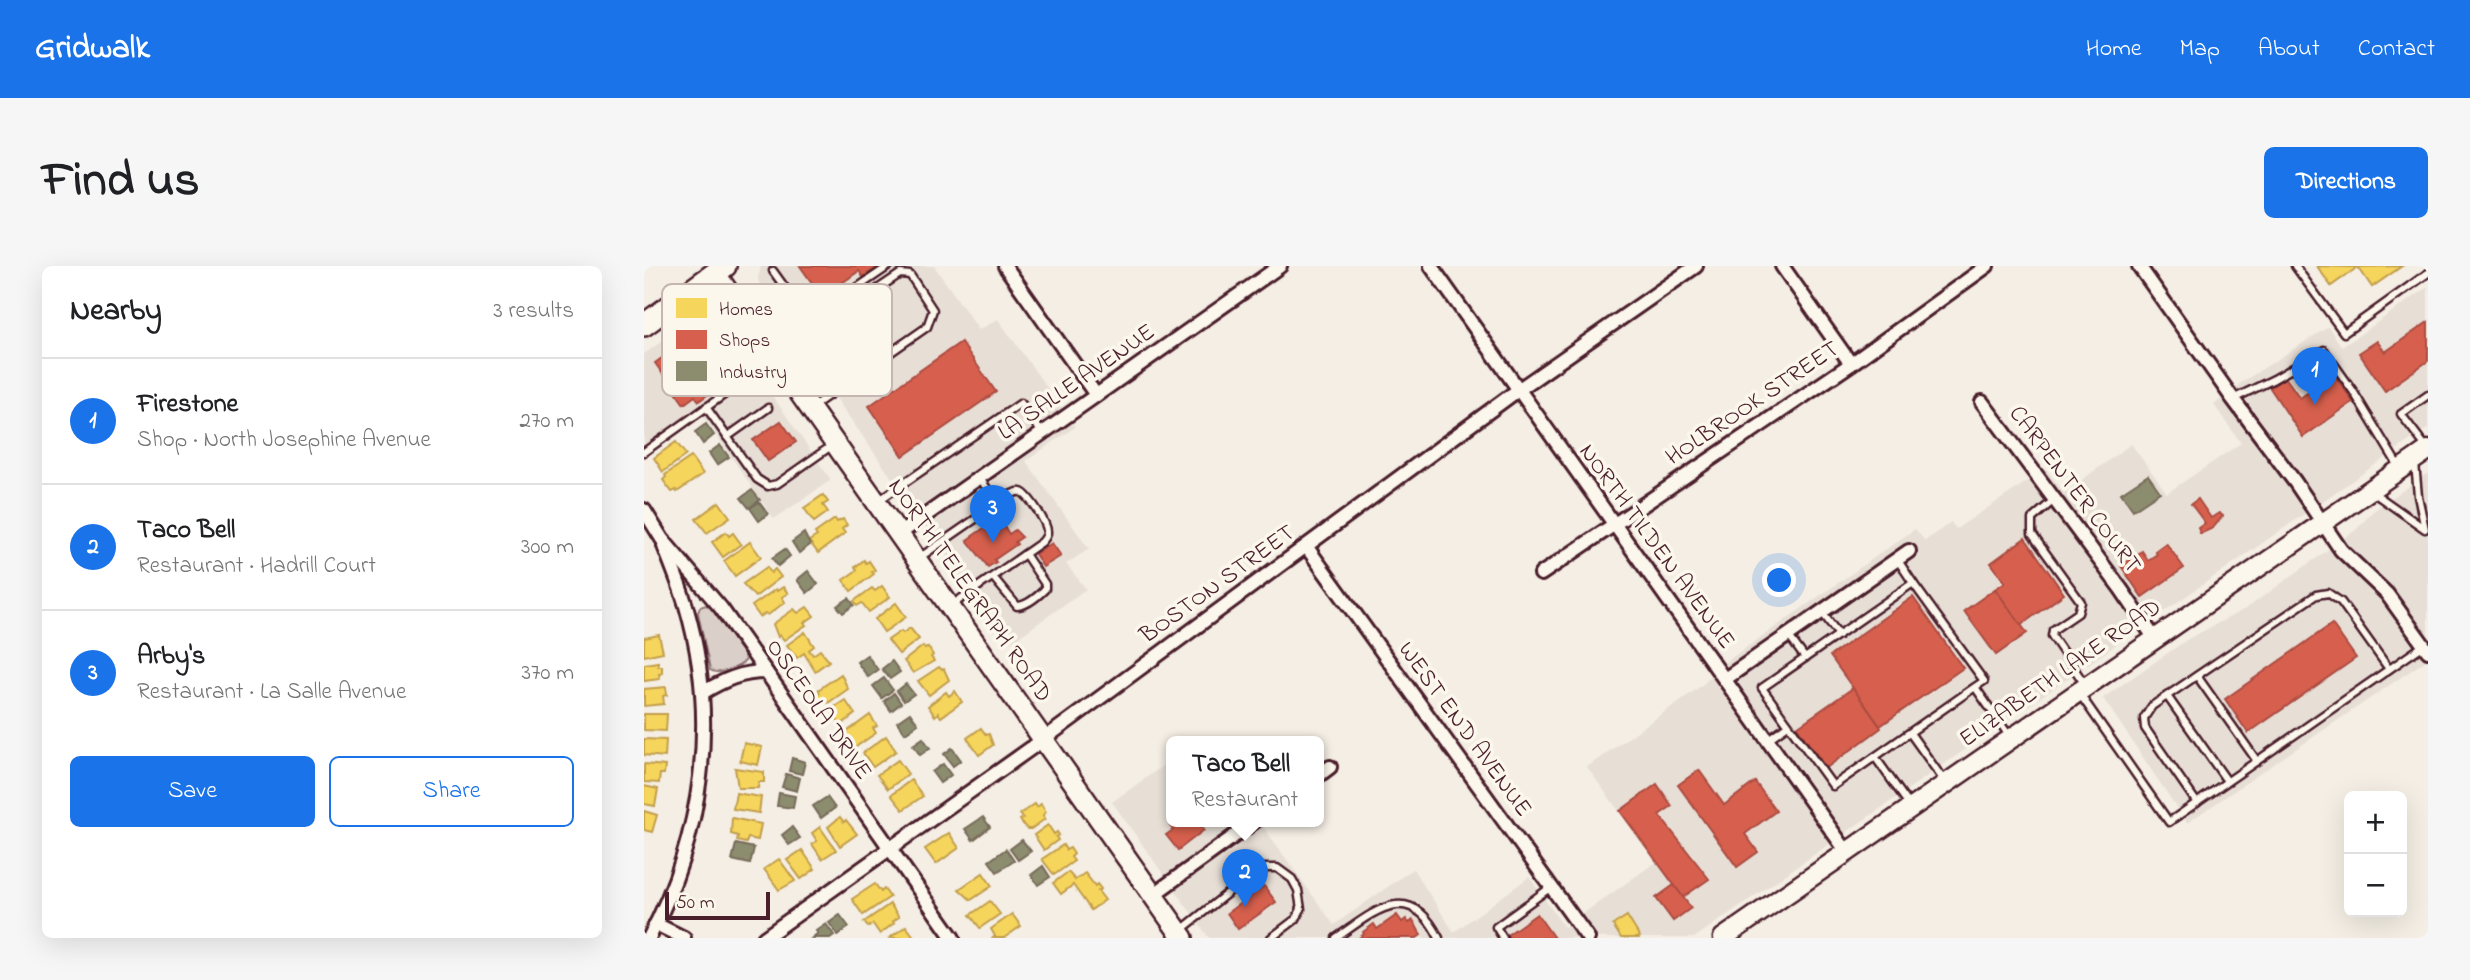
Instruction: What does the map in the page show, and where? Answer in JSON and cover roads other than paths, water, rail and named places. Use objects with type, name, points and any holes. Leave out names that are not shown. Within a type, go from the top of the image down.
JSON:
[{"type":"highway","points":[[697,284],[717,268]]},
{"type":"highway","points":[[644,326],[662,312]]},
{"type":"main road","name":"NORTH TELEGRAPH ROAD","points":[[717,268],[727,284]]},
{"type":"main road","name":"NORTH TELEGRAPH ROAD","points":[[802,396],[1181,935]]},
{"type":"main road","name":"ELIZABETH LAKE ROAD","points":[[1723,938],[2418,457]]},
{"type":"street","points":[[1005,266],[1096,395]]},
{"type":"street","name":"LA SALLE AVENUE","points":[[899,534],[1280,266]]},
{"type":"street","name":"NORTH TILDEN AVENUE","points":[[1431,266],[1847,852]]},
{"type":"street","name":"BOSTON STREET","points":[[764,938],[1044,739],[1518,390],[1696,266]]},
{"type":"street","points":[[1782,266],[1852,364]]},
{"type":"street","name":"HOLBROOK STREET","points":[[1541,574],[1852,364],[1987,266]]},
{"type":"street","points":[[2139,266],[2341,550],[2387,594],[2427,649]]},
{"type":"street","name":"CARPENTER COURT","points":[[1982,402],[2155,639]]},
{"type":"street","name":"OSCEOLA DRIVE","points":[[644,510],[662,539],[721,608],[953,938]]},
{"type":"street","points":[[649,938],[678,874],[695,811],[703,755],[702,693],[686,608],[662,539]]},
{"type":"street","name":"WEST END AVENUE","points":[[1306,547],[1587,938]]},
{"type":"street","points":[[1725,679],[1909,551]]},
{"type":"street","points":[[702,693],[732,676],[766,672]]},
{"type":"street","points":[[1324,772],[1330,767]]},
{"type":"street","points":[[1153,895],[1247,827]]},
{"type":"street","points":[[656,924],[684,938]]},
{"type":"lane","points":[[862,284],[888,266]]},
{"type":"lane","points":[[2295,266],[2344,333],[2428,273]]},
{"type":"lane","points":[[773,271],[782,284]]},
{"type":"lane","points":[[885,284],[900,274],[910,275],[933,310],[927,327],[892,351]]},
{"type":"lane","points":[[2233,399],[2324,350],[2353,391],[2418,457]]},
{"type":"lane","points":[[2427,531],[2418,496],[2418,457],[2401,414],[2428,395]]},
{"type":"lane","points":[[644,452],[721,396]]},
{"type":"lane","points":[[811,408],[828,396]]},
{"type":"lane","points":[[876,502],[1021,403],[1042,433]]},
{"type":"lane","points":[[706,407],[757,479],[768,486],[777,484],[835,443]]},
{"type":"lane","points":[[727,437],[768,408]]},
{"type":"lane","points":[[979,477],[997,503]]},
{"type":"lane","points":[[2370,490],[2427,531]]},
{"type":"lane","points":[[917,559],[1017,491],[1022,492],[1046,524],[1045,537],[1026,554],[950,607]]},
{"type":"lane","points":[[2055,499],[2032,519],[2032,534],[2081,602],[2078,613],[2053,630],[2052,636],[2082,689],[2169,822],[2389,669],[2427,649]]},
{"type":"lane","points":[[993,577],[1017,607],[1041,593],[1045,584],[1026,554]]},
{"type":"lane","points":[[1897,559],[1984,681],[1833,786],[1762,688],[1913,583]]},
{"type":"lane","points":[[2197,803],[2146,729],[2144,718],[2152,706],[2316,595],[2329,593],[2342,602],[2389,669]]},
{"type":"lane","points":[[1821,611],[1839,635]]},
{"type":"lane","points":[[1788,635],[1805,658]]},
{"type":"lane","points":[[2197,676],[2257,761]]},
{"type":"lane","points":[[1975,687],[2011,738]]},
{"type":"lane","points":[[2167,696],[2227,782]]},
{"type":"lane","points":[[1767,740],[1788,725]]},
{"type":"lane","points":[[1910,733],[1946,783]]},
{"type":"lane","points":[[1875,757],[1911,808]]},
{"type":"lane","points":[[1181,935],[1259,869],[1277,868],[1292,879],[1298,890],[1301,909],[1296,919],[1271,938]]},
{"type":"lane","points":[[1503,938],[1496,927],[1551,887]]},
{"type":"lane","points":[[1336,938],[1373,913],[1399,903],[1413,906],[1421,912],[1432,924],[1439,938]]},
{"type":"place","name":"Firestone","points":[[2315,405]]},
{"type":"place","name":"Arby's","points":[[993,543]]},
{"type":"place","name":"Taco Bell","points":[[1245,907]]}]
